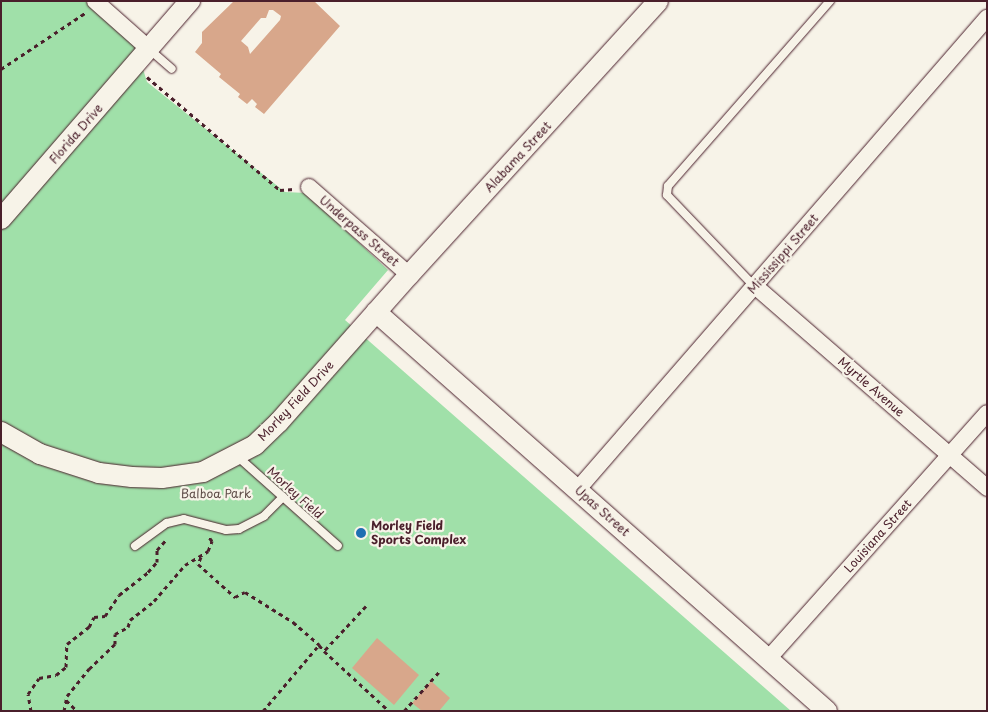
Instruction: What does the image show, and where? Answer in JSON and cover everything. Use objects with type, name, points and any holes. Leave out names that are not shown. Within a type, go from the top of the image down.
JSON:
[{"type":"street","name":"Florida Drive","points":[[1,219],[190,1]]},
{"type":"street","name":"Alabama Street","points":[[376,312],[658,1]]},
{"type":"street","points":[[91,5],[149,49]]},
{"type":"street","name":"Mississippi Street","points":[[578,489],[987,18]]},
{"type":"street","name":"Underpass Street","points":[[309,188],[409,275]]},
{"type":"street","name":"Myrtle Avenue","points":[[755,286],[987,488]]},
{"type":"street","name":"Morley Field Drive","points":[[1,432],[40,454],[99,473],[162,478],[203,472],[255,445],[279,422],[376,312]]},
{"type":"street","name":"Upas Street","points":[[376,312],[827,711]]},
{"type":"street","name":"Louisiana Street","points":[[768,659],[987,413]]},
{"type":"lane","points":[[755,286],[686,211],[667,195],[668,186],[830,1]]},
{"type":"lane","points":[[149,49],[172,69]]},
{"type":"lane","name":"Morley Field","points":[[237,456],[338,546]]},
{"type":"lane","points":[[135,546],[161,526],[184,520],[226,530],[245,527],[264,516],[283,497]]},
{"type":"path","points":[[1,69],[34,46],[84,16],[91,5]]},
{"type":"path","points":[[135,66],[280,190],[309,188]]},
{"type":"path","points":[[200,535],[209,537],[212,541],[208,551],[201,557],[198,564],[235,597],[245,592],[293,622],[389,711]]},
{"type":"path","points":[[31,711],[28,694],[38,678],[56,675],[66,666],[67,644],[89,627],[94,617],[105,616],[119,595],[148,572],[157,562],[157,550],[168,538]]},
{"type":"path","points":[[64,711],[66,700],[89,669],[115,644],[115,634],[128,627],[130,620],[154,601],[185,565],[196,557],[201,557]]},
{"type":"path","points":[[324,651],[366,606]]},
{"type":"path","points":[[263,711],[319,645]]},
{"type":"path","points":[[404,711],[439,672]]},
{"type":"path","points":[[66,700],[77,711]]},
{"type":"green space","name":"Balboa Park","points":[[1,1],[85,1],[135,43],[147,82],[285,192],[306,193],[388,270],[345,320],[791,711],[1,711]]},
{"type":"building","points":[[234,1],[314,1],[340,26],[264,114],[255,107],[257,104],[252,99],[247,104],[238,97],[240,94],[219,77],[221,74],[195,52],[202,43],[202,32]],"holes":[[[269,10],[273,10],[281,16],[280,20],[250,54],[248,47],[241,41],[261,18],[266,18]]]},
{"type":"building","points":[[377,638],[419,675],[394,705],[352,668]]},
{"type":"building","points":[[431,681],[450,698],[439,711],[422,711],[412,703]]},
{"type":"place","name":"Morley Field Sports Complex","points":[[361,533]]}]
